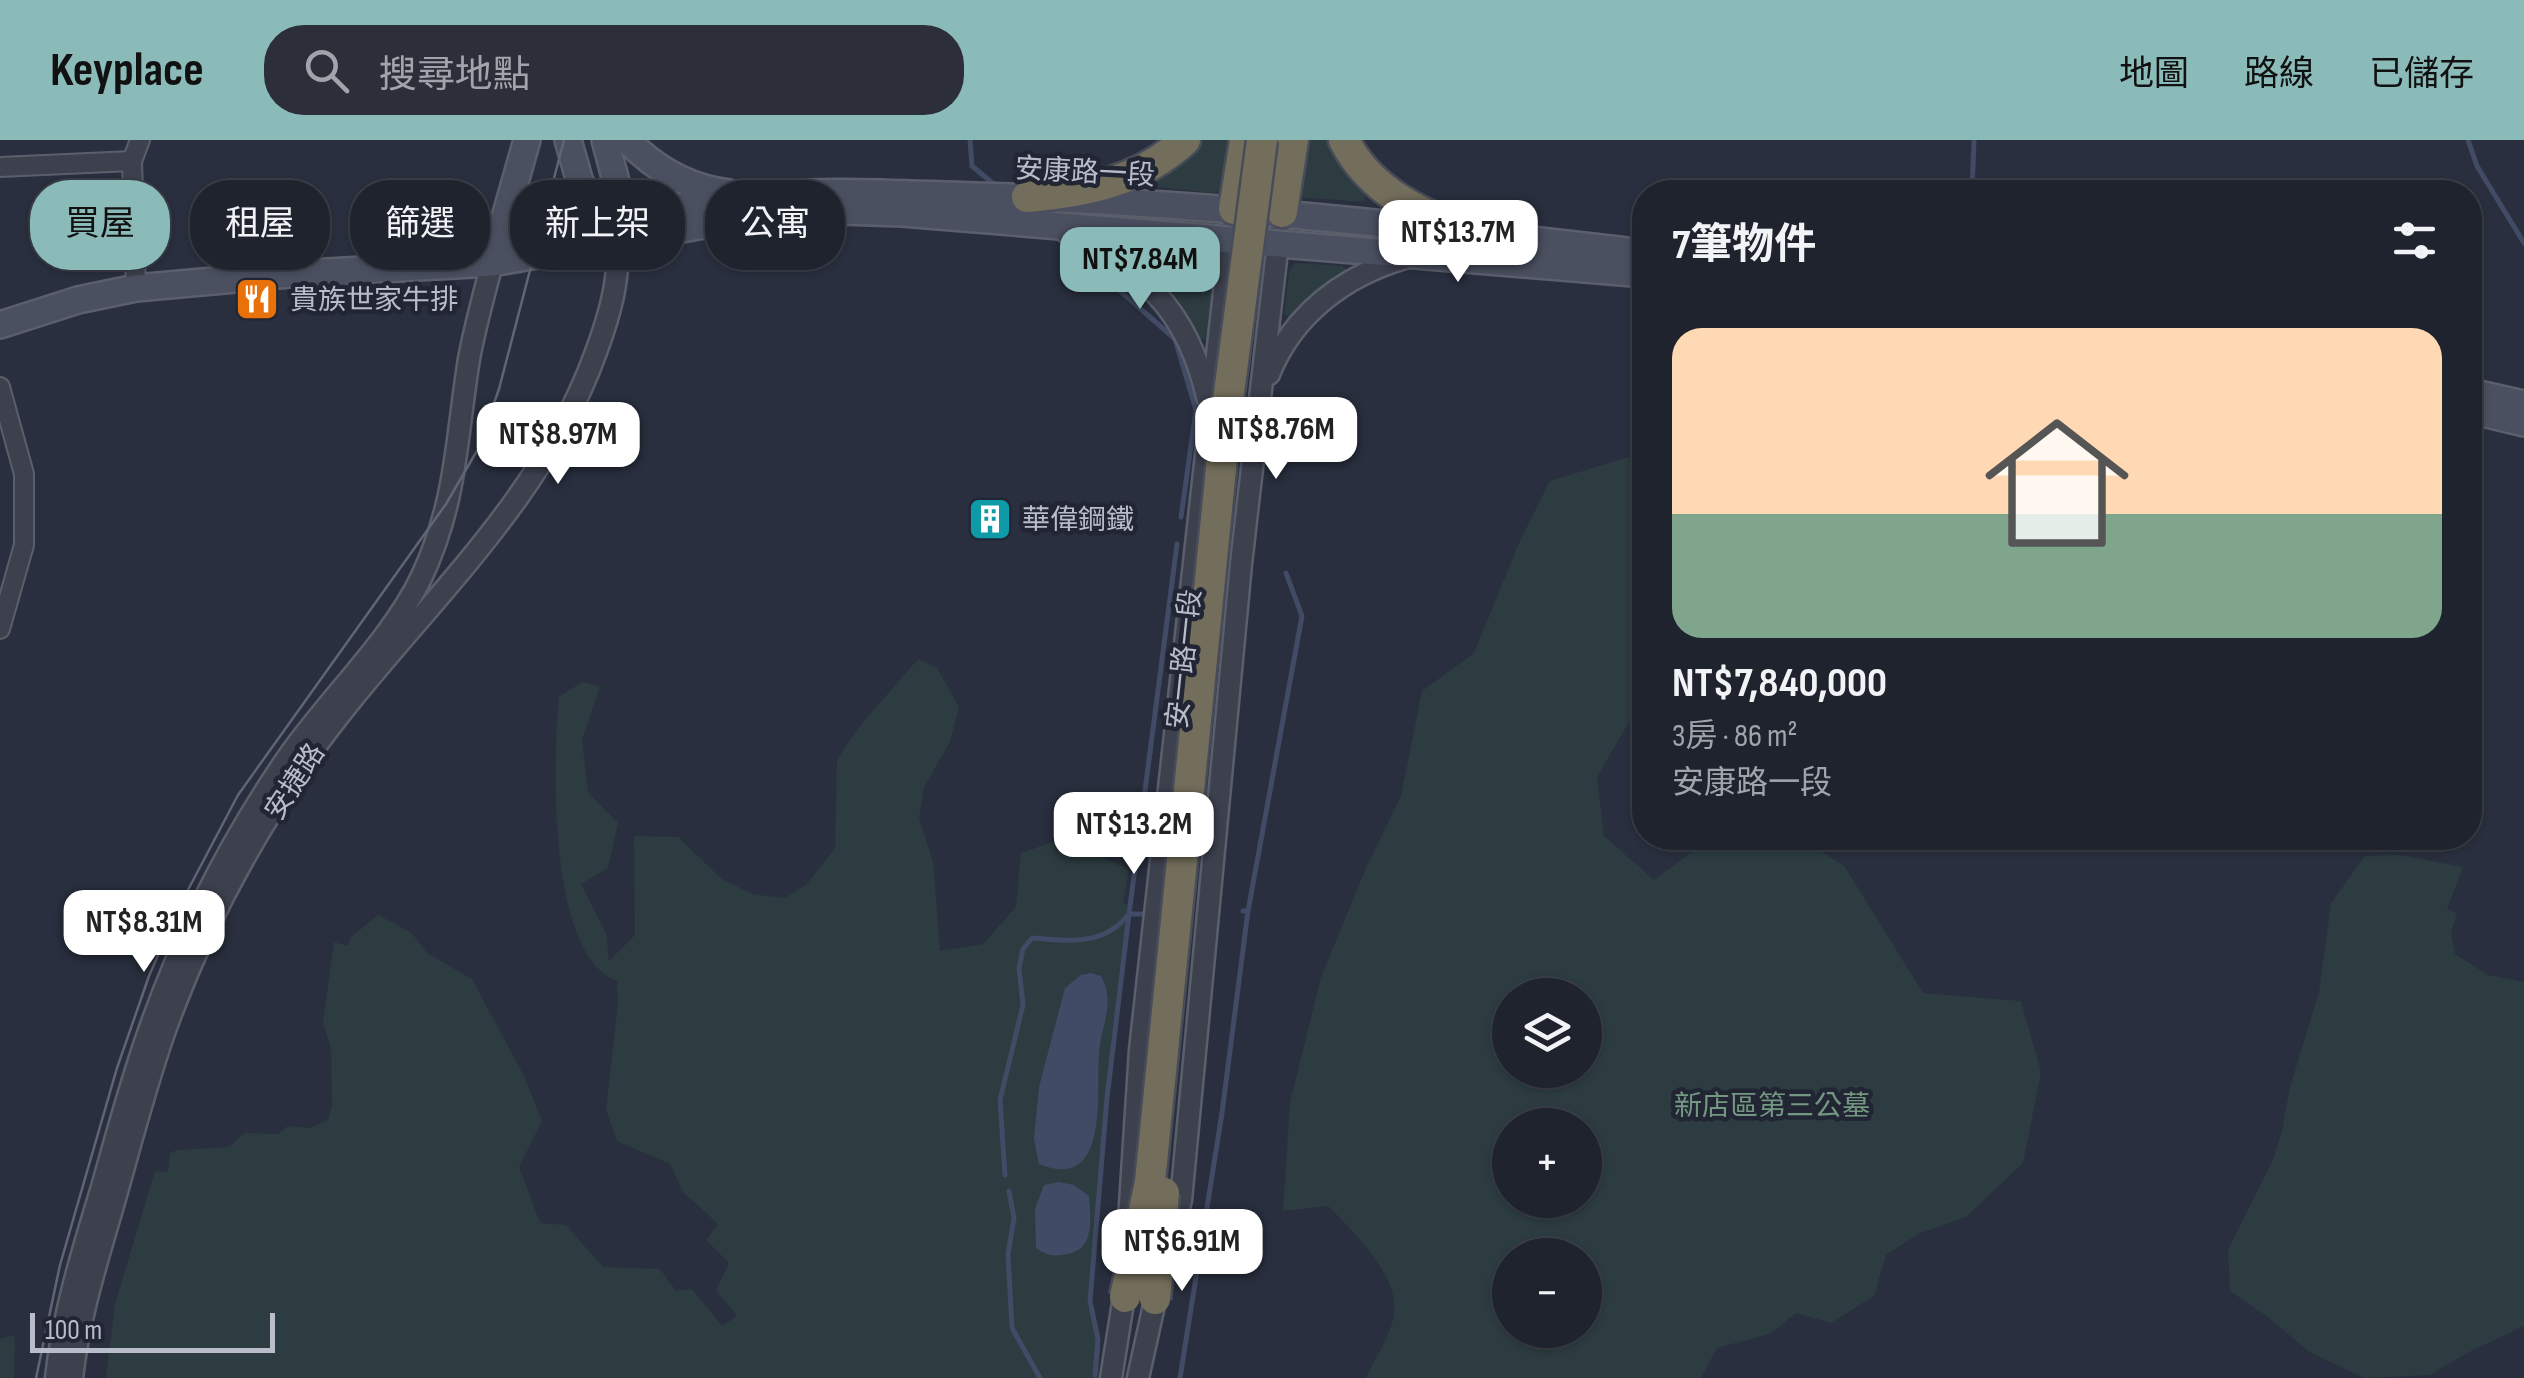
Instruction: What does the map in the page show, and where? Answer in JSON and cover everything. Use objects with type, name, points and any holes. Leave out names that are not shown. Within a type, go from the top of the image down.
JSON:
[{"type":"highway","points":[[1027,197],[1101,186],[1135,174],[1186,140]]},
{"type":"highway","points":[[1232,223],[1244,140]]},
{"type":"highway","points":[[1140,1298],[1227,408],[1262,140]]},
{"type":"highway","points":[[1140,1298],[1278,140]]},
{"type":"highway","points":[[1280,227],[1294,140]]},
{"type":"highway","points":[[1344,140],[1361,167],[1399,200],[1476,234]]},
{"type":"main road","points":[[0,325],[78,300],[136,288],[290,274],[492,263],[528,140]]},
{"type":"main road","points":[[568,140],[579,180]]},
{"type":"main road","points":[[605,140],[615,180]]},
{"type":"main road","points":[[627,140],[655,166],[705,187]]},
{"type":"main road","name":"安康路一段","points":[[845,193],[1027,197],[1232,223],[1476,234],[1632,252]]},
{"type":"main road","name":"安康路一段","points":[[685,223],[810,210],[1053,224],[1232,223]]},
{"type":"main road","name":"安康路一段","points":[[1280,227],[1420,254],[1632,273]]},
{"type":"main road","name":"安康路一段","points":[[492,263],[510,249]]},
{"type":"main road","points":[[2482,395],[2524,404]]},
{"type":"main road","points":[[2482,413],[2524,424]]},
{"type":"street","points":[[136,288],[132,160],[140,140]]},
{"type":"street","points":[[0,167],[132,160]]},
{"type":"street","name":"安一路一段","points":[[1138,1378],[1140,1050],[1232,223]]},
{"type":"street","points":[[1053,224],[1126,265],[1168,304],[1195,354],[1210,414]]},
{"type":"street","name":"安一路一段","points":[[1111,1378],[1181,1200],[1244,537],[1280,227]]},
{"type":"street","points":[[1261,394],[1285,340],[1324,298],[1380,266],[1420,254]]},
{"type":"street","name":"安捷路","points":[[72,1378],[84,1312],[150,1078],[164,1033],[210,924],[296,774],[387,643],[409,602],[449,506],[470,356],[492,263]]},
{"type":"street","name":"安捷路","points":[[56,1378],[67,1309],[134,1074],[189,934],[232,849],[285,761],[387,643],[507,514],[539,472],[566,427],[605,328],[618,270]]},
{"type":"street","points":[[0,387],[24,474],[24,545],[0,629]]},
{"type":"street","points":[[1198,531],[1244,537]]},
{"type":"green space","points":[[1203,140],[1232,140],[1224,189],[1214,193],[1146,186]]},
{"type":"green space","points":[[1303,140],[1330,140],[1367,187],[1365,202],[1296,197]]},
{"type":"green space","points":[[1138,250],[1212,256],[1216,266],[1206,339],[1196,339],[1175,300],[1129,255]]},
{"type":"green space","points":[[1295,263],[1343,266],[1347,271],[1290,318],[1284,314],[1289,272]]},
{"type":"green space","name":"新店區第三公墓","points":[[1632,456],[1632,716],[1597,777],[1604,836],[1654,880],[1694,850],[1820,850],[1845,867],[1923,993],[2021,1001],[2041,1072],[2023,1163],[1966,1217],[1918,1234],[1886,1255],[1874,1296],[1831,1323],[1796,1313],[1770,1334],[1717,1348],[1701,1378],[1366,1378],[1393,1320],[1391,1289],[1384,1273],[1328,1206],[1283,1211],[1290,1103],[1321,977],[1401,796],[1422,691],[1474,653],[1519,543],[1550,481]]},
{"type":"green space","points":[[918,659],[937,668],[959,707],[950,742],[924,787],[919,818],[933,862],[940,951],[983,944],[1016,907],[1021,853],[1094,828],[1087,851],[1129,869],[1089,1301],[1100,1351],[1098,1378],[106,1378],[115,1304],[155,1171],[168,1172],[170,1153],[177,1150],[229,1147],[245,1133],[278,1134],[288,1126],[309,1128],[328,1120],[332,1105],[331,1049],[323,1022],[334,942],[348,946],[351,937],[378,915],[412,933],[427,953],[472,979],[524,1076],[542,1121],[519,1167],[540,1223],[566,1225],[603,1267],[660,1269],[676,1291],[692,1289],[722,1326],[737,1316],[716,1290],[729,1263],[706,1240],[718,1224],[683,1192],[670,1164],[617,1141],[606,1110],[617,981],[594,964],[578,935],[566,896],[556,808],[559,697],[582,682],[600,686],[582,740],[588,792],[618,823],[608,868],[581,884],[606,933],[609,961],[635,935],[634,836],[678,837],[723,880],[753,894],[785,898],[807,884],[835,848],[837,760],[858,728]]},
{"type":"green space","points":[[2399,855],[2463,867],[2447,909],[2457,913],[2451,933],[2455,954],[2488,975],[2524,982],[2524,1326],[2430,1375],[2364,1378],[2309,1352],[2230,1291],[2228,1250],[2274,1158],[2290,1087],[2319,992],[2331,903],[2365,856]]},
{"type":"green space","points":[[15,1335],[14,1378],[0,1378],[0,1339]]},
{"type":"water","points":[[1081,975],[1101,976],[1107,996],[1094,1135],[1078,1165],[1062,1169],[1039,1164],[1034,1139],[1039,1087],[1065,988]]},
{"type":"water","points":[[1044,1185],[1074,1185],[1089,1196],[1090,1227],[1080,1249],[1053,1255],[1036,1248],[1035,1209]]},
{"type":"waterway","points":[[970,140],[972,166],[996,186]]},
{"type":"waterway","points":[[1972,180],[1974,140]]},
{"type":"waterway","points":[[2468,140],[2477,166],[2524,243]]},
{"type":"waterway","points":[[1062,240],[1175,339],[1196,410],[1181,517]]},
{"type":"waterway","points":[[1005,1175],[1000,1100],[1023,1005],[1019,968],[1023,949],[1032,938],[1073,940],[1097,936],[1109,932],[1129,914],[1177,544]]},
{"type":"waterway","points":[[1243,911],[1248,911],[1302,616],[1286,573]]},
{"type":"waterway","points":[[1180,1378],[1222,1113],[1248,911]]},
{"type":"waterway","points":[[1095,1375],[1098,1339],[1090,1301],[1107,1098],[1129,914],[1148,914]]},
{"type":"waterway","points":[[1009,1191],[1014,1218],[1008,1254],[1012,1328],[1040,1378]]},
{"type":"tram line","points":[[36,1378],[60,1265],[117,1068],[149,976],[179,907],[238,795],[446,504],[478,449],[499,389],[564,140]]},
{"type":"place","name":"貴族世家牛排","points":[[257,299]]},
{"type":"place","name":"華偉鋼鐵","points":[[990,519]]}]
